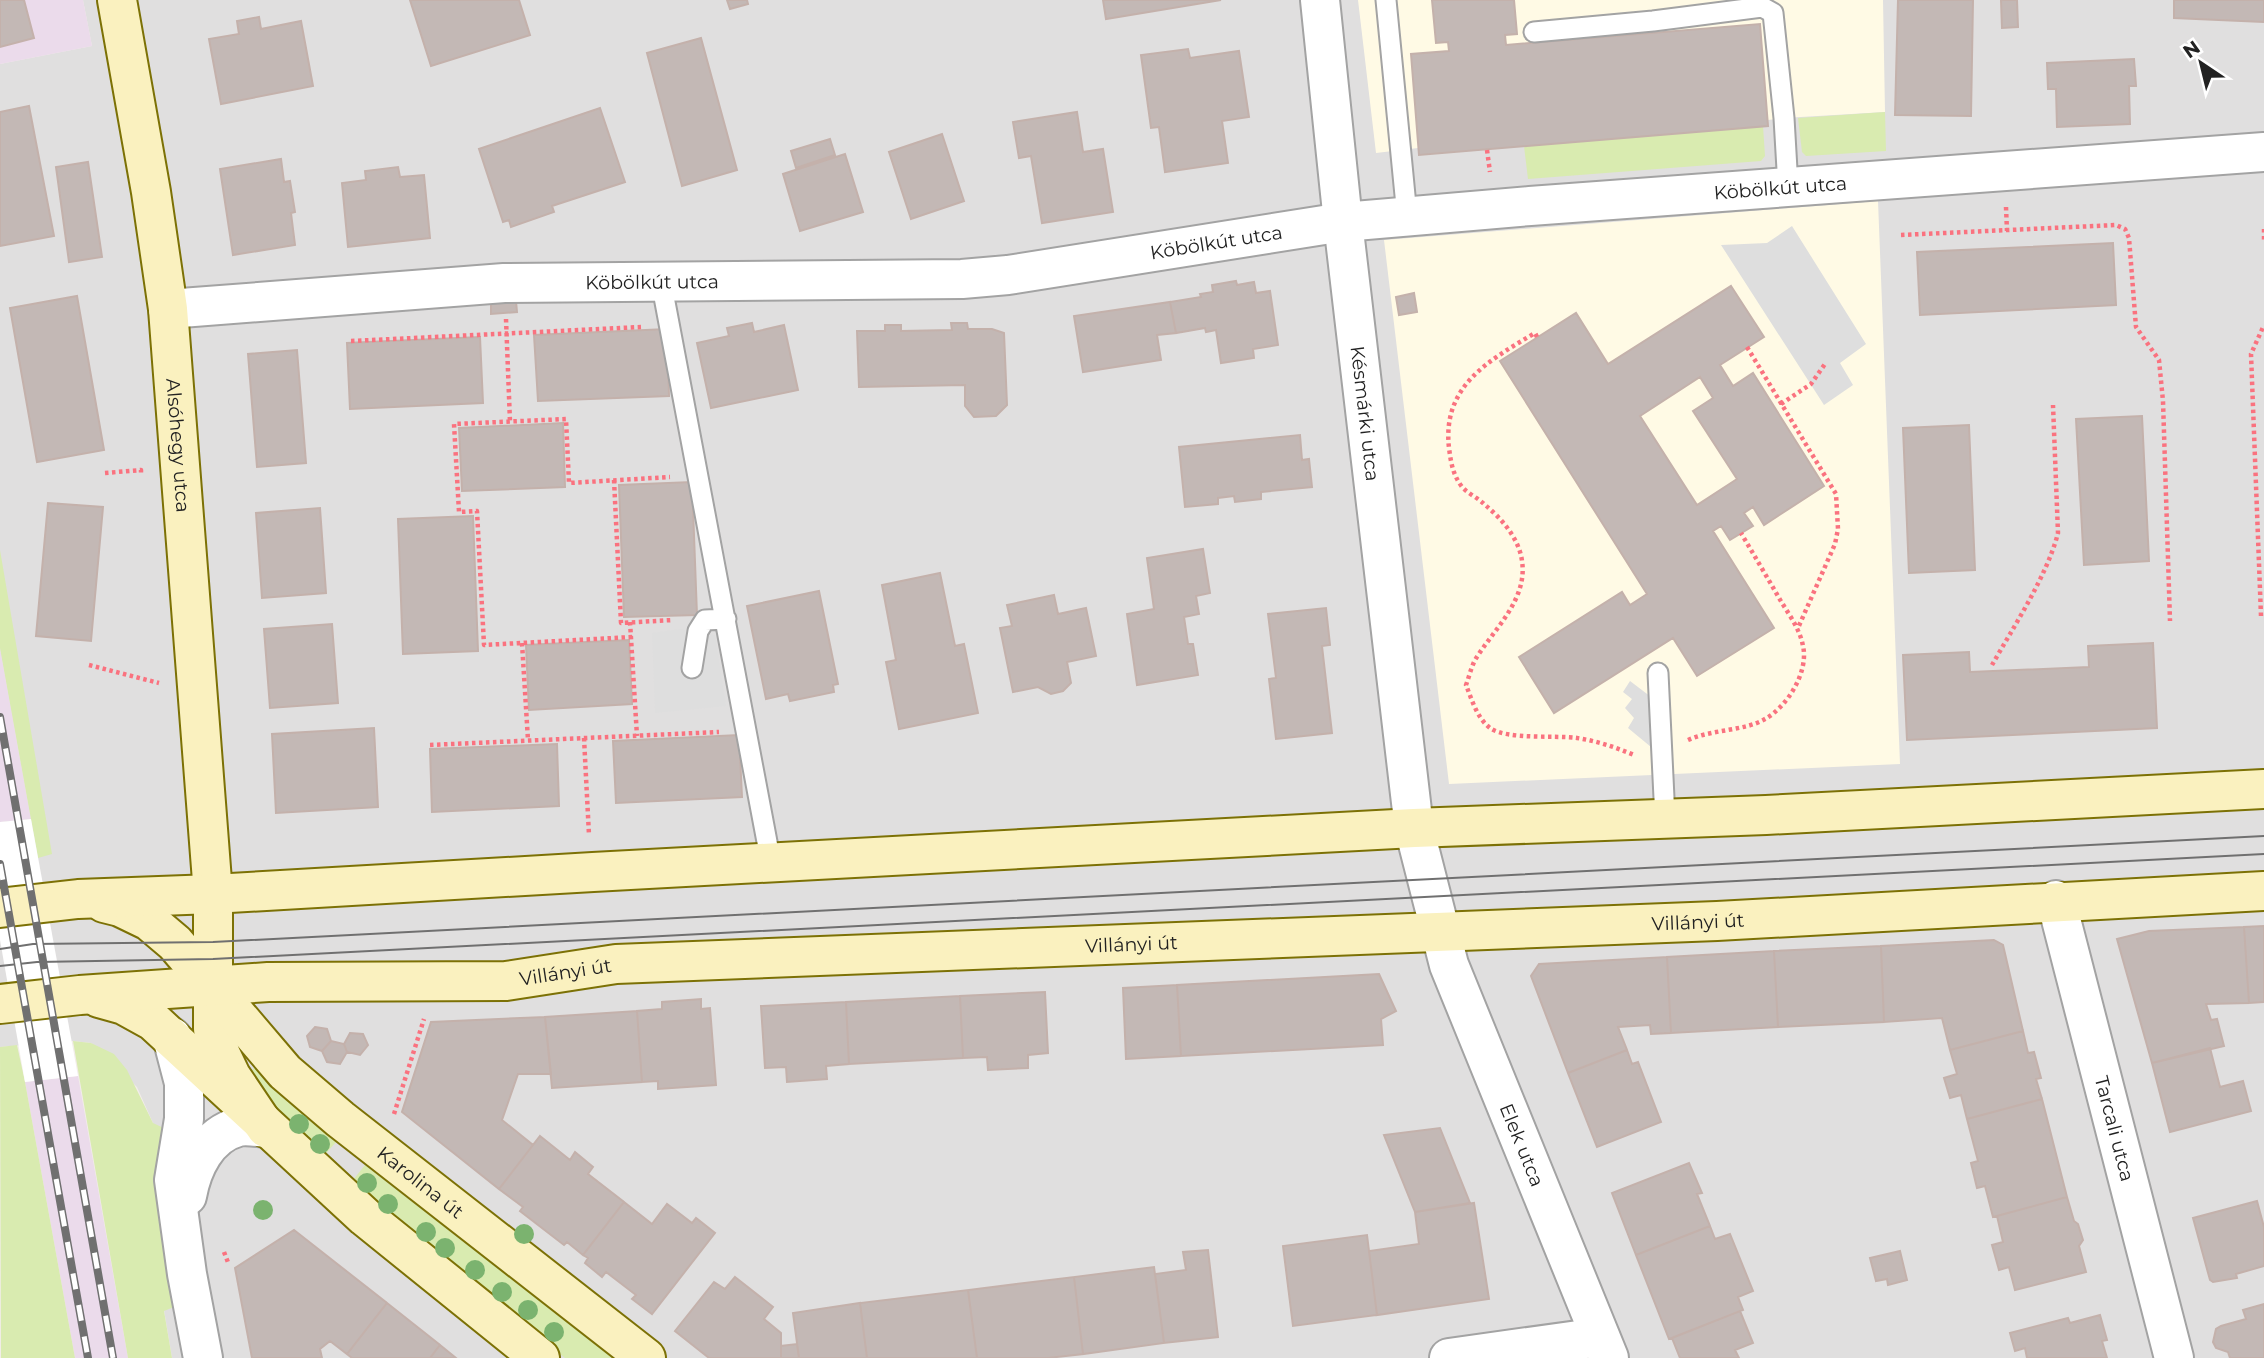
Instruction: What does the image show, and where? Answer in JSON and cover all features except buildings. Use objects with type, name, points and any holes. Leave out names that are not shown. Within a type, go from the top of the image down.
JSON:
[{"type":"street","name":"Alsóhegy utca","points":[[117,0],[151,192],[168,309],[212,894]]},
{"type":"street","name":"Késmárki utca","points":[[1320,0],[1343,222],[1414,828],[1439,932]]},
{"type":"street","name":"Köbölkút utca","points":[[168,309],[504,284],[962,279],[1008,275],[1343,222],[2264,152]]},
{"type":"street","points":[[0,908],[78,899],[212,894],[1414,828],[1665,819],[2264,789]]},
{"type":"street","name":"Villányi út","points":[[0,1004],[80,995],[268,982],[506,981],[616,964],[1704,921],[2056,900],[2264,891]]},
{"type":"street","points":[[212,894],[213,1029],[231,1076],[266,1128]]},
{"type":"street","name":"Karolina út","points":[[78,899],[120,907],[149,921],[175,943],[285,1072],[340,1119],[646,1358]]},
{"type":"street","name":"Tarcali utca","points":[[2056,900],[2174,1358]]},
{"type":"street","name":"Elek utca","points":[[1439,932],[1454,978],[1605,1348]]},
{"type":"street","points":[[80,995],[124,1005],[153,1021],[365,1217],[540,1358]]},
{"type":"street","points":[[172,1037],[184,1083],[184,1119],[174,1180],[187,1274],[203,1358]]},
{"type":"street","points":[[181,1226],[190,1182],[199,1157],[216,1138],[238,1126],[266,1128]]},
{"type":"street","points":[[1449,1358],[1605,1348]]},
{"type":"lane","points":[[1386,0],[1407,216]]},
{"type":"lane","points":[[1534,32],[1762,7],[1773,13],[1788,187]]},
{"type":"lane","points":[[661,281],[771,863]]},
{"type":"lane","points":[[692,668],[698,631],[705,620],[726,619]]},
{"type":"lane","points":[[1658,673],[1665,819]]},
{"type":"path","points":[[1902,235],[2116,225],[2125,229],[2129,238],[2136,327],[2158,360],[2162,401],[2170,621]]},
{"type":"path","points":[[2264,229],[2264,240]]},
{"type":"path","points":[[504,284],[510,422]]},
{"type":"path","points":[[2261,616],[2251,354],[2264,325]]},
{"type":"path","points":[[351,341],[670,326]]},
{"type":"path","points":[[1537,337],[1535,333],[1508,349],[1468,380],[1449,417],[1448,439],[1452,469],[1464,489],[1504,522],[1522,560],[1522,579],[1515,600],[1502,625],[1474,662],[1466,685],[1477,712],[1491,729],[1511,734],[1577,738],[1608,744],[1643,758],[1700,735],[1753,726],[1767,718],[1783,705],[1794,688],[1804,649],[1797,629],[1741,533]]},
{"type":"path","points":[[1747,347],[1836,494],[1838,529],[1835,544],[1797,629]]},
{"type":"path","points":[[1781,404],[1811,384],[1825,364]]},
{"type":"path","points":[[1992,665],[2024,610],[2058,533],[2053,405]]},
{"type":"path","points":[[632,637],[484,645],[477,511],[459,512],[454,424],[566,419],[569,482],[699,476]]},
{"type":"path","points":[[105,473],[141,470],[142,482]]},
{"type":"path","points":[[614,480],[621,623],[696,618],[705,620]]},
{"type":"path","points":[[630,622],[637,736]]},
{"type":"path","points":[[522,643],[528,740]]},
{"type":"path","points":[[89,665],[197,692]]},
{"type":"path","points":[[430,745],[729,732]]},
{"type":"path","points":[[584,738],[589,830]]},
{"type":"path","points":[[392,1122],[427,1010]]},
{"type":"shaded area","points":[[0,0],[83,0],[92,46],[0,64]]},
{"type":"shaded area","points":[[83,0],[2264,0],[2264,1358],[172,1358],[164,1310],[174,1306],[162,1234],[162,1194],[153,1123],[137,1087],[91,1043],[73,1041],[0,1047],[0,822],[31,818],[0,648],[0,64],[92,46]]},
{"type":"shaded area","points":[[1358,0],[1883,0],[1885,112],[1784,118],[1768,120],[1768,126],[1419,155],[1418,148],[1376,153]]},
{"type":"shaded area","points":[[1878,201],[1900,764],[1449,784],[1384,240]]},
{"type":"shaded area","points":[[1792,226],[1866,344],[1840,363],[1853,385],[1824,405],[1721,245],[1767,243]]},
{"type":"shaded area","points":[[680,629],[715,635],[726,706],[655,713],[652,633]]},
{"type":"shaded area","points":[[0,648],[31,819],[0,822]]},
{"type":"shaded area","points":[[1630,681],[1659,703],[1661,748],[1651,747],[1628,728],[1634,718],[1625,708],[1632,699],[1623,692]]},
{"type":"shaded area","points":[[78,1076],[128,1358],[75,1358],[25,1082]]},
{"type":"green space","points":[[1885,112],[1886,151],[1806,156],[1802,152],[1798,118]]},
{"type":"green space","points":[[1763,126],[1765,156],[1761,161],[1528,179],[1524,146]]},
{"type":"green space","points":[[0,550],[52,854],[38,858],[0,648]]},
{"type":"green space","points":[[73,1041],[91,1043],[114,1054],[127,1070],[153,1123],[170,1131],[162,1194],[162,1234],[174,1307],[164,1311],[172,1358],[128,1358]]},
{"type":"green space","points":[[17,1045],[75,1358],[1,1358],[0,1047]]},
{"type":"green space","points":[[255,1067],[289,1102],[336,1142],[321,1159],[245,1077]]},
{"type":"green space","points":[[365,1165],[613,1358],[565,1358],[349,1185]]},
{"type":"pier","points":[[31,819],[78,1076],[25,1082],[0,940],[0,822]]},
{"type":"tram line","points":[[0,949],[33,944],[213,942],[2264,836]]},
{"type":"tram line","points":[[0,966],[37,962],[213,959],[2264,854]]},
{"type":"railway","points":[[0,717],[113,1358]]},
{"type":"railway","points":[[0,864],[88,1358]]}]
